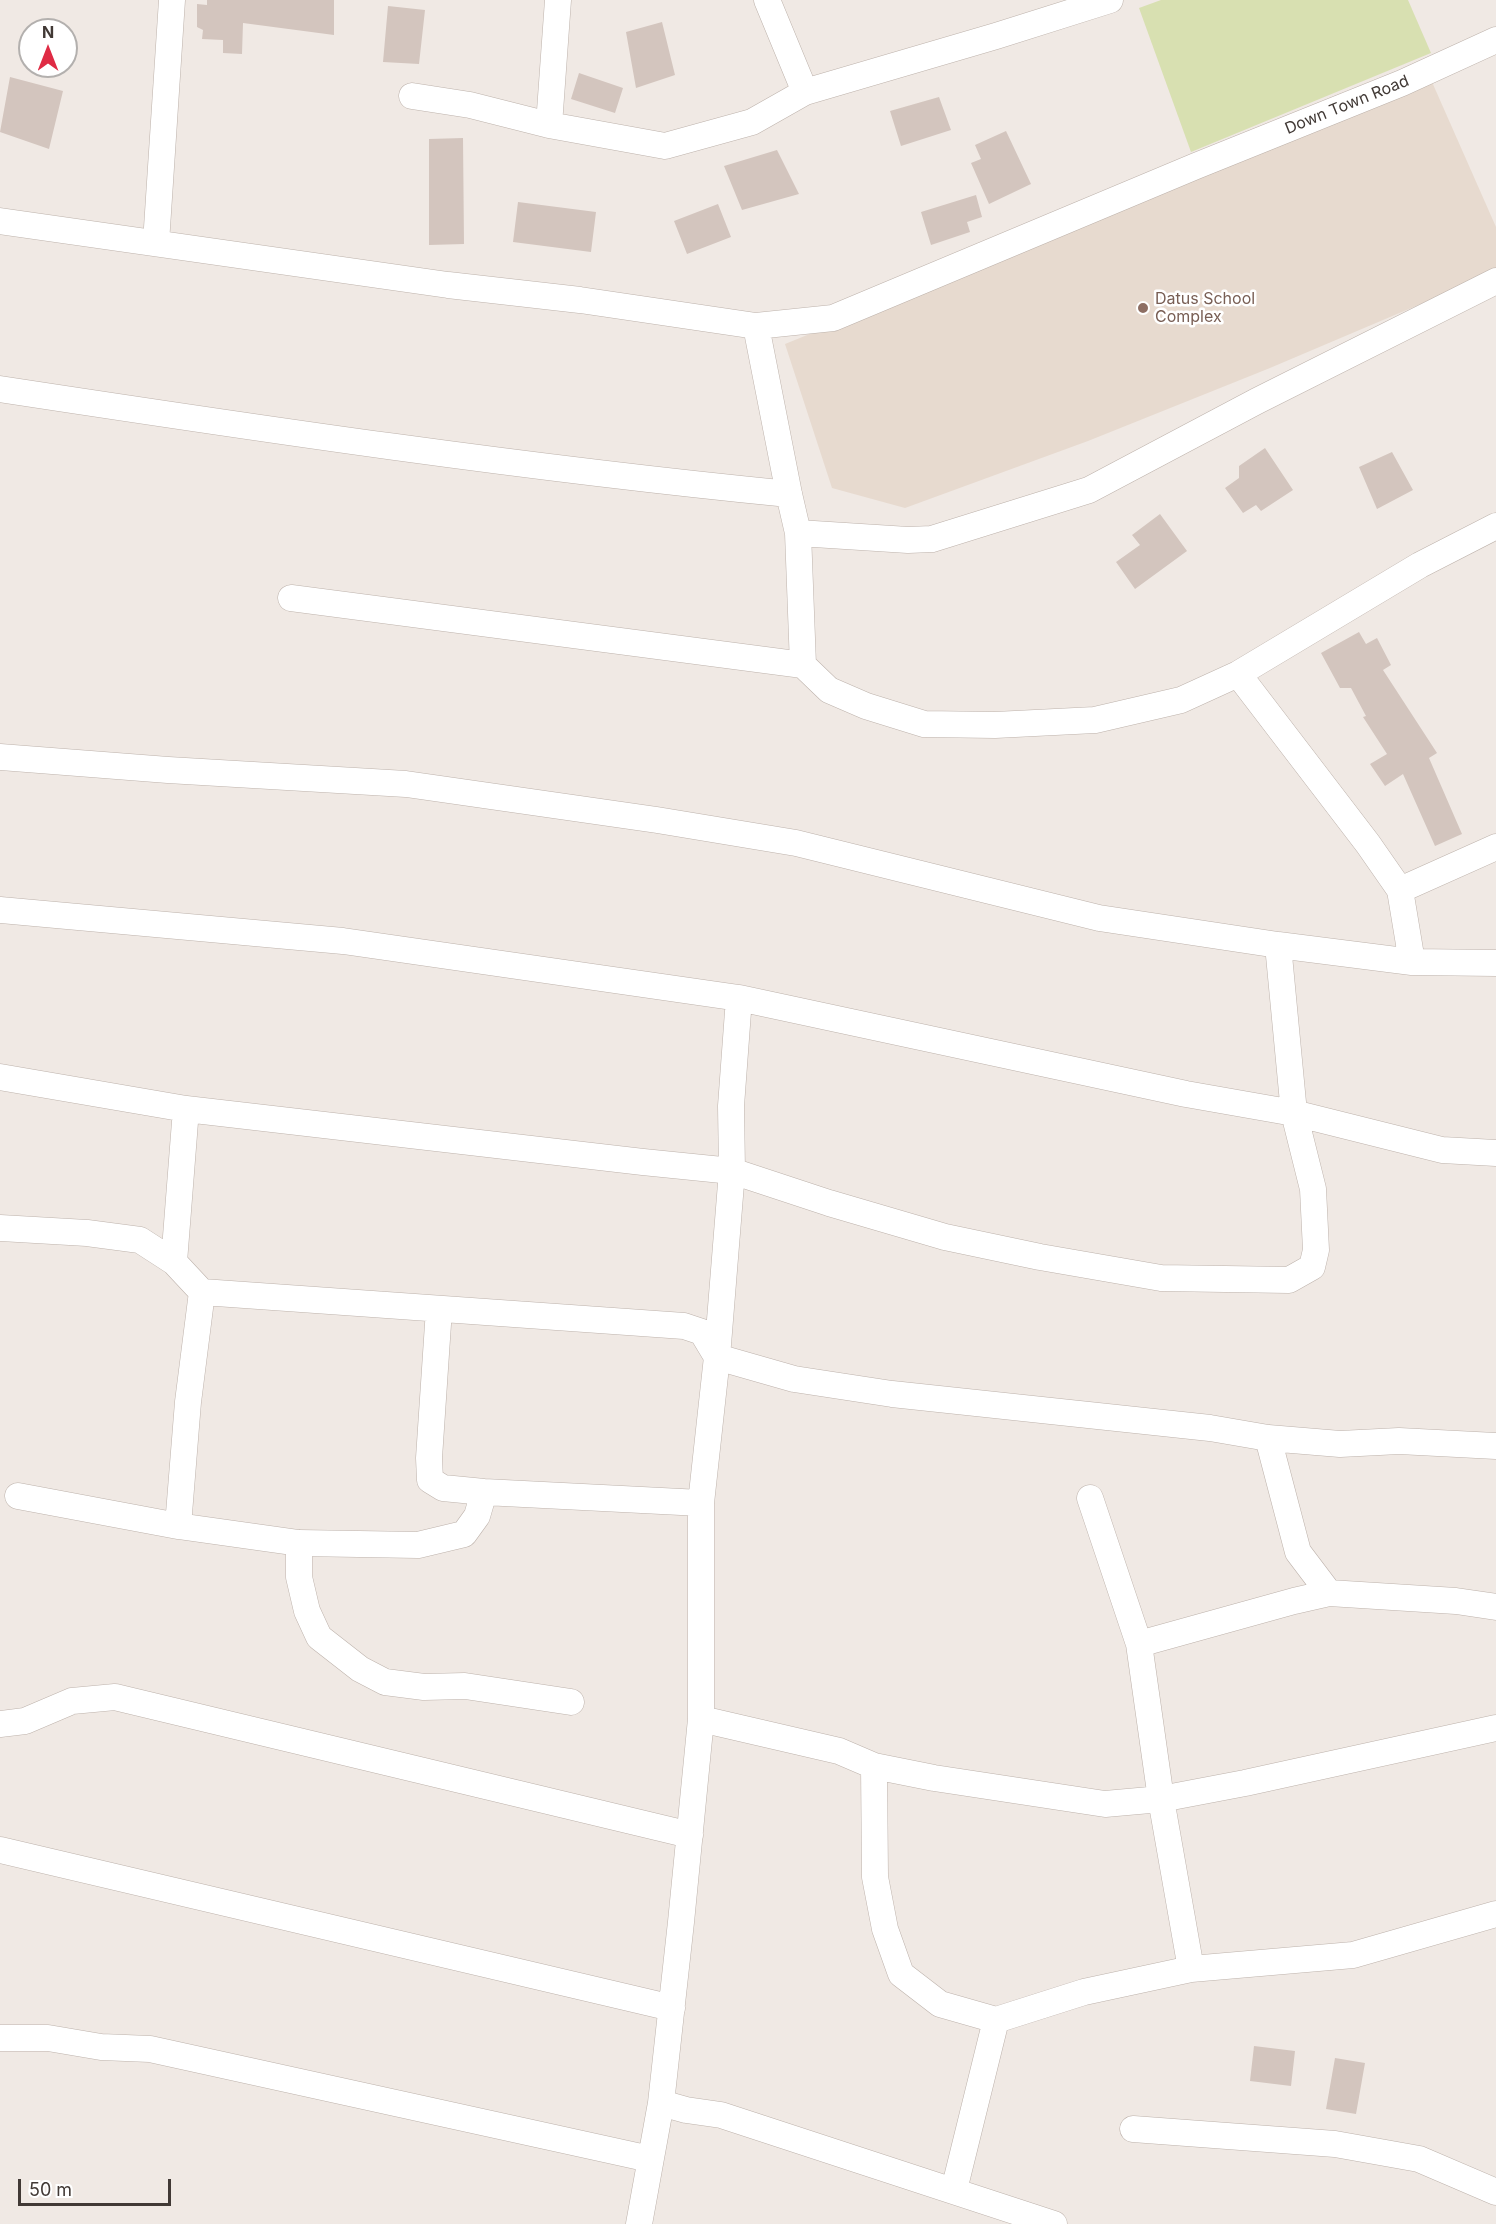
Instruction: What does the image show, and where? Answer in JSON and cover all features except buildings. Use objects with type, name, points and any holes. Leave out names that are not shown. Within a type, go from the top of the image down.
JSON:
[{"type":"street","points":[[156,243],[172,0]]},
{"type":"street","points":[[549,125],[558,0]]},
{"type":"street","points":[[767,0],[805,92]]},
{"type":"street","points":[[412,96],[470,105],[549,125],[664,146],[752,122],[805,92],[1110,0]]},
{"type":"street","name":"Down Town Road","points":[[0,221],[756,326],[833,318],[1196,166],[1402,83],[1496,40]]},
{"type":"street","points":[[798,533],[908,540],[932,539],[1089,490],[1257,401],[1496,281]]},
{"type":"street","points":[[756,326],[798,533],[802,665]]},
{"type":"street","points":[[0,389],[228,424],[615,476],[789,494]]},
{"type":"street","points":[[291,598],[802,665],[829,690],[866,706],[924,724],[995,725],[1095,720],[1181,700],[1238,674],[1420,565],[1496,526]]},
{"type":"street","points":[[1238,674],[1368,844],[1400,890],[1412,962]]},
{"type":"street","points":[[0,757],[168,770],[406,784],[657,820],[796,843],[1099,918],[1278,945],[1412,962],[1496,963]]},
{"type":"street","points":[[1400,890],[1496,847]]},
{"type":"street","points":[[0,910],[343,941],[739,998],[1186,1094],[1294,1113],[1442,1150],[1496,1153]]},
{"type":"street","points":[[0,1077],[186,1109],[732,1171],[829,1203],[945,1237],[1041,1257],[1161,1278],[1289,1280],[1312,1267],[1316,1250],[1313,1189],[1294,1113],[1278,945]]},
{"type":"street","points":[[639,2224],[661,2103],[701,1719],[701,1503],[717,1357],[732,1171],[731,1106],[739,998]]},
{"type":"street","points":[[174,1262],[186,1109]]},
{"type":"street","points":[[0,1228],[87,1233],[140,1240],[174,1262],[202,1292],[684,1326],[702,1332],[717,1357],[794,1379],[892,1394],[1210,1428],[1268,1438],[1340,1444],[1398,1441],[1496,1446]]},
{"type":"street","points":[[178,1526],[188,1402],[202,1292]]},
{"type":"street","points":[[439,1309],[429,1458],[430,1480],[443,1488],[484,1492],[701,1503]]},
{"type":"street","points":[[1268,1438],[1298,1552],[1329,1593]]},
{"type":"street","points":[[18,1496],[178,1526],[299,1542],[418,1545],[464,1534],[477,1516],[484,1492]]},
{"type":"street","points":[[1090,1498],[1138,1644],[1161,1799],[1191,1969]]},
{"type":"street","points":[[299,1542],[299,1577],[307,1611],[319,1637],[360,1669],[385,1682],[424,1687],[465,1686],[571,1702]]},
{"type":"street","points":[[1138,1644],[1329,1593],[1456,1600],[1496,1607]]},
{"type":"street","points":[[0,1724],[25,1721],[72,1701],[115,1697],[690,1835]]},
{"type":"street","points":[[701,1719],[839,1751],[874,1766],[945,1780],[1105,1804],[1161,1799],[1245,1783],[1496,1728]]},
{"type":"street","points":[[874,1766],[875,1877],[885,1929],[901,1974],[940,2004],[996,2020],[1084,1992],[1191,1969],[1353,1955],[1496,1914]]},
{"type":"street","points":[[0,1850],[672,2008]]},
{"type":"street","points":[[954,2190],[996,2020]]},
{"type":"street","points":[[0,2038],[48,2038],[101,2047],[150,2049],[650,2159]]},
{"type":"street","points":[[661,2103],[686,2110],[721,2115],[1054,2224]]},
{"type":"street","points":[[1133,2129],[1335,2144],[1419,2159],[1496,2193]]},
{"type":"shaded area","name":"Datus School Complex","points":[[1432,82],[1496,227],[1496,272],[1270,368],[1088,441],[905,508],[832,488],[785,344]]},
{"type":"green space","points":[[1161,0],[1408,0],[1431,53],[1191,152],[1139,8]]},
{"type":"place","name":"Datus School Complex","points":[[1143,308]]}]
